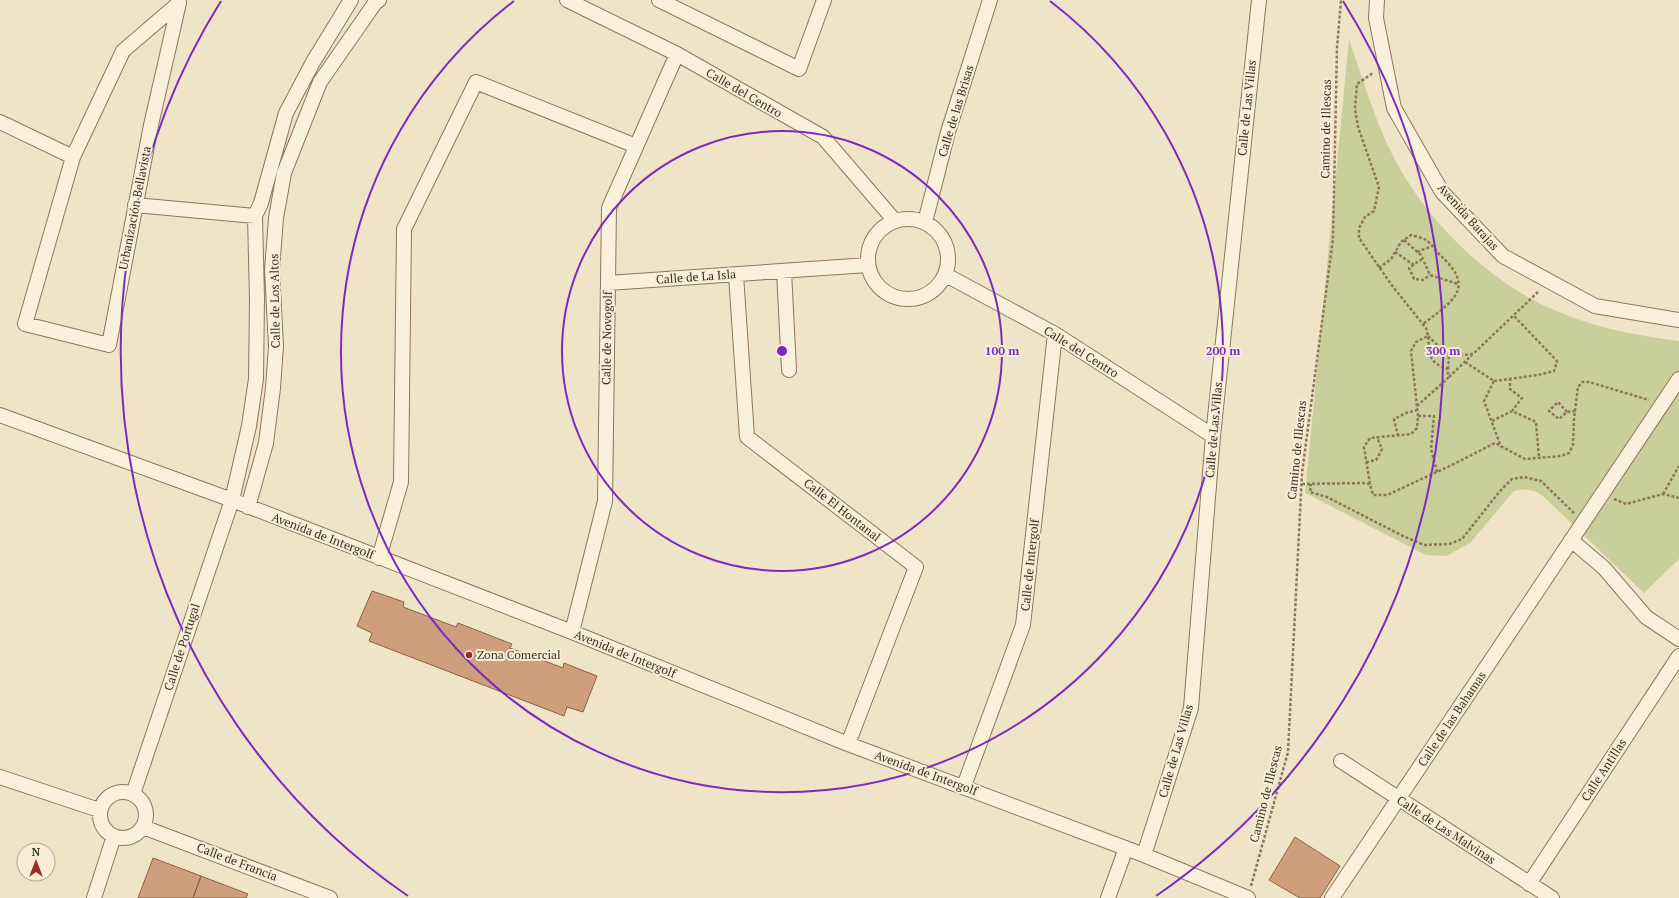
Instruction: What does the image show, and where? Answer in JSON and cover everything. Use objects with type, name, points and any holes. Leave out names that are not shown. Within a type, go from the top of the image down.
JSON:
[{"type":"street","name":"Calle de Los Altos","points":[[232,500],[249,426],[256,379],[257,298],[255,216],[261,203],[286,113],[316,56],[351,0]]},
{"type":"street","name":"Calle de Los Altos","points":[[248,507],[266,443],[273,388],[276,346],[272,270],[276,218],[284,173],[320,82],[350,37],[375,3],[379,0]]},
{"type":"street","name":"Calle del Centro","points":[[566,0],[677,54],[823,137],[895,221]]},
{"type":"street","points":[[660,0],[799,69],[824,0]]},
{"type":"street","name":"Calle de las Brisas","points":[[925,222],[948,132],[990,0]]},
{"type":"street","name":"Calle de Las Villas","points":[[1144,855],[1190,708],[1213,436],[1259,0]]},
{"type":"street","name":"Avenida Barajas","points":[[1377,0],[1376,18],[1394,108],[1442,192],[1502,256],[1595,306],[1679,320]]},
{"type":"street","name":"Urbanización Bellavista","points":[[179,3],[150,125],[135,205],[109,345],[25,324],[73,158],[123,51],[179,3]]},
{"type":"street","name":"Calle de Novogolf","points":[[572,632],[605,501],[609,208],[677,54]]},
{"type":"street","points":[[379,558],[402,482],[404,229],[476,82],[636,146]]},
{"type":"street","points":[[0,122],[73,158]]},
{"type":"street","points":[[135,205],[255,216]]},
{"type":"street","points":[[911,219],[925,222],[936,230],[944,242],[948,255],[946,275],[938,287],[927,295],[910,300],[896,298],[883,292],[874,282],[868,265],[868,251],[873,238],[883,228],[895,221],[911,219]]},
{"type":"street","name":"Calle de La Isla","points":[[608,283],[868,265]]},
{"type":"street","points":[[784,271],[789,370]]},
{"type":"street","name":"Calle El Hontanal","points":[[736,274],[747,437],[916,567],[848,744]]},
{"type":"street","name":"Calle del Centro","points":[[946,275],[1056,334],[1213,436]]},
{"type":"street","name":"Calle de Intergolf","points":[[964,786],[1023,625],[1056,334]]},
{"type":"street","name":"Calle de las Bahamas","points":[[1332,898],[1679,379]]},
{"type":"street","name":"Avenida de Intergolf","points":[[0,415],[232,500],[572,632],[848,744],[964,786],[1249,894]]},
{"type":"street","name":"Calle de Portugal","points":[[133,794],[232,500]]},
{"type":"street","points":[[1570,540],[1604,568],[1646,618],[1679,639]]},
{"type":"street","name":"Calle Antillas","points":[[1529,884],[1679,656]]},
{"type":"street","name":"Calle de Las Malvinas","points":[[1341,761],[1552,898]]},
{"type":"street","points":[[0,777],[99,810]]},
{"type":"street","points":[[126,791],[133,794],[140,799],[146,810],[146,818],[143,827],[138,833],[128,838],[114,836],[104,829],[100,822],[99,810],[102,803],[108,796],[115,792],[126,791]]},
{"type":"street","name":"Calle de Francia","points":[[143,827],[330,898]]},
{"type":"street","points":[[94,898],[114,836]]},
{"type":"street","points":[[1108,898],[1126,848]]},
{"type":"path","name":"Camino de Illescas","points":[[1249,894],[1288,752],[1302,484],[1332,239],[1337,48],[1342,0]]},
{"type":"path","points":[[1385,66],[1357,84],[1355,109],[1358,127],[1379,187],[1374,211],[1365,217],[1359,228],[1359,238],[1379,268],[1426,328],[1430,357],[1436,365],[1448,368]]},
{"type":"path","points":[[1379,268],[1391,259],[1404,240],[1411,235],[1427,241],[1448,263],[1458,277],[1458,289],[1450,303],[1422,324]]},
{"type":"path","points":[[1404,240],[1423,259],[1430,275],[1458,284]]},
{"type":"path","points":[[1417,252],[1432,246]]},
{"type":"path","points":[[1395,252],[1414,265]]},
{"type":"path","points":[[1423,259],[1409,268],[1414,279],[1424,280],[1430,275]]},
{"type":"path","points":[[1417,406],[1514,316],[1549,281]]},
{"type":"path","points":[[1465,362],[1494,380],[1538,375],[1554,371],[1557,361],[1514,316]]},
{"type":"path","points":[[1428,336],[1449,356],[1473,354]]},
{"type":"path","points":[[1428,336],[1416,342],[1411,351],[1418,410],[1417,428],[1411,434],[1370,438],[1364,447],[1373,495],[1387,495],[1495,443],[1526,459],[1561,456],[1569,453],[1573,445],[1578,387],[1582,382],[1589,382],[1607,387],[1661,405]]},
{"type":"path","points":[[1448,378],[1449,356]]},
{"type":"path","points":[[1492,421],[1512,411],[1522,398],[1510,389],[1510,378]]},
{"type":"path","points":[[1494,380],[1484,401],[1501,447]]},
{"type":"path","points":[[1567,412],[1558,402],[1549,411],[1559,419],[1567,412],[1575,411]]},
{"type":"path","points":[[1398,436],[1394,419],[1406,413],[1418,410]]},
{"type":"path","points":[[1512,411],[1536,422],[1539,458]]},
{"type":"path","points":[[1418,416],[1434,416],[1431,449],[1437,472]]},
{"type":"path","points":[[1366,462],[1376,460],[1382,449],[1377,437]]},
{"type":"path","points":[[1663,494],[1679,466]]},
{"type":"path","points":[[1302,484],[1311,485],[1310,492],[1327,497],[1403,536],[1424,545],[1449,544],[1462,539],[1508,483],[1512,479],[1524,477],[1541,481],[1583,522]]},
{"type":"path","points":[[1302,484],[1370,484]]},
{"type":"path","points":[[1616,500],[1626,504],[1663,494],[1679,498]]},
{"type":"green space","points":[[1349,39],[1375,116],[1395,160],[1409,184],[1426,207],[1444,229],[1465,250],[1510,286],[1534,300],[1573,318],[1618,331],[1679,341],[1679,559],[1644,593],[1543,496],[1533,491],[1526,489],[1514,491],[1470,543],[1446,556],[1426,555],[1305,493]]},
{"type":"building","name":"Zona Comercial","points":[[372,591],[404,602],[403,607],[456,627],[458,623],[512,644],[510,648],[563,668],[564,663],[597,676],[583,712],[567,707],[564,716],[369,641],[372,633],[357,626]]},
{"type":"building","points":[[1295,837],[1340,866],[1320,898],[1300,898],[1269,880]]},
{"type":"building","points":[[153,858],[201,876],[193,898],[138,898]]},
{"type":"building","points":[[201,876],[248,894],[246,898],[193,898]]},
{"type":"place","name":"Zona Comercial","points":[[469,655]]}]
